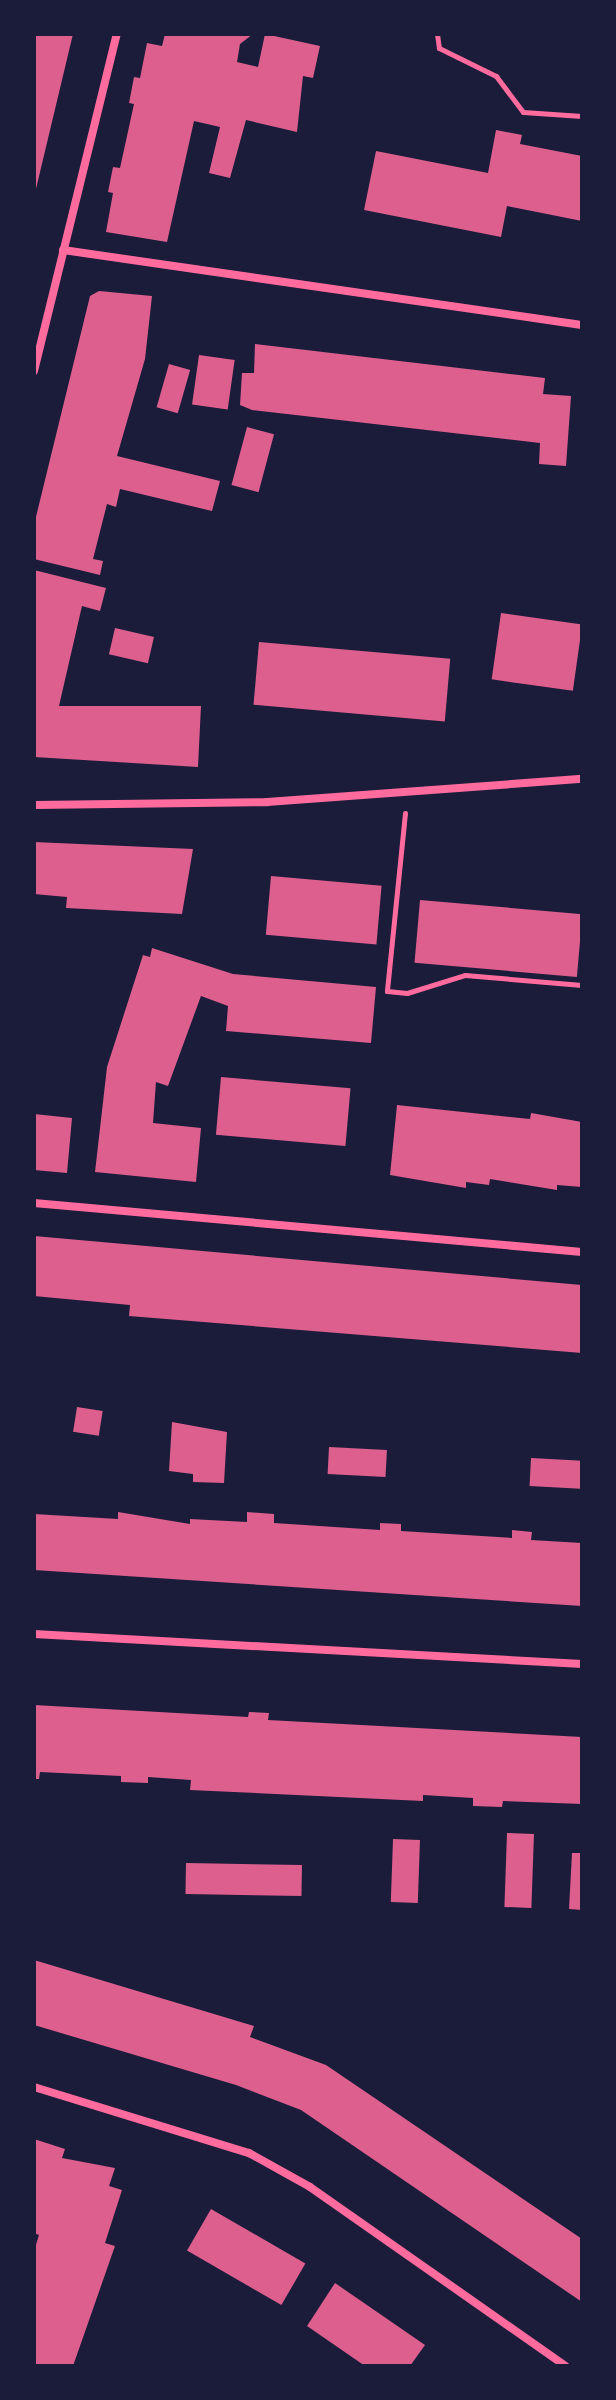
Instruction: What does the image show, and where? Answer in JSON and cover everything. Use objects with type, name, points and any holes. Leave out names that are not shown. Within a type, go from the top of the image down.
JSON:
[{"type":"street","points":[[34,371],[117,34]]},
{"type":"street","points":[[63,250],[582,325]]},
{"type":"street","points":[[34,805],[267,802],[582,779]]},
{"type":"street","points":[[34,1203],[582,1252]]},
{"type":"street","points":[[34,1634],[582,1664]]},
{"type":"street","points":[[34,2087],[249,2153],[310,2187],[566,2366]]},
{"type":"path","points":[[437,34],[439,48],[496,76],[523,112],[582,116]]},
{"type":"path","points":[[407,792],[387,991],[407,993],[465,975],[582,985]]},
{"type":"building","points":[[34,34],[73,34],[35,193],[34,193]]},
{"type":"building","points":[[165,34],[253,34],[240,44],[237,62],[258,67],[265,34],[320,46],[313,78],[303,76],[297,132],[246,120],[230,178],[209,173],[220,127],[194,121],[167,242],[106,232],[113,193],[108,192],[113,167],[120,168],[134,104],[129,103],[134,77],[140,78],[147,43],[162,46]]},
{"type":"building","points":[[496,130],[522,135],[520,144],[582,156],[582,221],[507,206],[501,237],[364,210],[376,151],[488,173]]},
{"type":"building","points":[[99,291],[152,296],[145,359],[117,456],[220,481],[212,511],[120,489],[116,507],[107,504],[93,559],[103,561],[100,575],[34,559],[34,525],[90,296]]},
{"type":"building","points":[[255,344],[545,378],[543,394],[571,396],[566,466],[539,464],[540,443],[252,410],[240,405],[242,373],[254,373]]},
{"type":"building","points":[[199,355],[235,360],[228,410],[192,405]]},
{"type":"building","points":[[169,364],[190,370],[178,413],[157,407]]},
{"type":"building","points":[[247,427],[274,434],[259,492],[231,485]]},
{"type":"building","points":[[34,570],[106,588],[100,611],[82,606],[59,706],[201,706],[198,767],[34,757]]},
{"type":"building","points":[[501,613],[582,624],[573,691],[492,679]]},
{"type":"building","points":[[115,628],[154,637],[148,663],[109,654]]},
{"type":"building","points":[[259,642],[450,659],[445,721],[254,705]]},
{"type":"building","points":[[34,842],[193,849],[182,914],[66,908],[67,897],[34,894]]},
{"type":"building","points":[[271,876],[382,886],[376,944],[266,935]]},
{"type":"building","points":[[420,900],[582,914],[577,977],[415,963]]},
{"type":"building","points":[[152,948],[233,974],[376,987],[371,1043],[226,1031],[228,1006],[201,996],[168,1086],[156,1082],[153,1123],[201,1128],[196,1182],[95,1172],[107,1067],[143,955],[150,957]]},
{"type":"building","points":[[221,1077],[351,1088],[345,1146],[216,1135]]},
{"type":"building","points":[[397,1105],[530,1119],[531,1113],[582,1122],[582,1187],[557,1185],[557,1190],[490,1179],[489,1185],[466,1182],[466,1188],[390,1175]]},
{"type":"building","points":[[34,1114],[72,1118],[67,1173],[34,1170]]},
{"type":"building","points":[[34,1236],[582,1285],[582,1353],[129,1316],[130,1305],[34,1296]]},
{"type":"building","points":[[77,1407],[103,1411],[99,1436],[73,1432]]},
{"type":"building","points":[[172,1422],[227,1432],[224,1483],[193,1482],[193,1474],[169,1471]]},
{"type":"building","points":[[329,1447],[387,1450],[386,1477],[328,1474]]},
{"type":"building","points":[[531,1458],[582,1461],[580,1489],[530,1486]]},
{"type":"building","points":[[118,1512],[190,1524],[190,1519],[247,1522],[247,1512],[274,1514],[274,1523],[380,1530],[380,1523],[401,1524],[401,1531],[512,1538],[512,1530],[532,1532],[531,1540],[582,1543],[582,1606],[34,1570],[34,1514],[118,1519]]},
{"type":"building","points":[[34,1705],[248,1717],[249,1712],[269,1713],[268,1720],[582,1737],[582,1804],[503,1801],[502,1807],[473,1806],[473,1798],[423,1795],[423,1801],[190,1790],[191,1780],[148,1777],[148,1783],[121,1782],[121,1776],[40,1772],[39,1779],[34,1779]]},
{"type":"building","points":[[507,1833],[534,1834],[531,1908],[504,1907]]},
{"type":"building","points":[[393,1839],[420,1840],[418,1903],[391,1902]]},
{"type":"building","points":[[572,1853],[582,1853],[582,1910],[569,1909]]},
{"type":"building","points":[[186,1863],[302,1865],[301,1896],[185,1894]]},
{"type":"building","points":[[34,1960],[254,2026],[250,2037],[326,2065],[582,2239],[582,2302],[301,2110],[236,2085],[34,2025]]},
{"type":"building","points":[[34,2139],[65,2149],[62,2158],[115,2168],[109,2186],[122,2190],[105,2243],[115,2246],[73,2366],[34,2366],[34,2251],[39,2235],[34,2233]]},
{"type":"building","points":[[211,2209],[305,2264],[281,2305],[187,2251]]},
{"type":"building","points":[[335,2283],[425,2345],[410,2366],[365,2366],[307,2326]]}]
